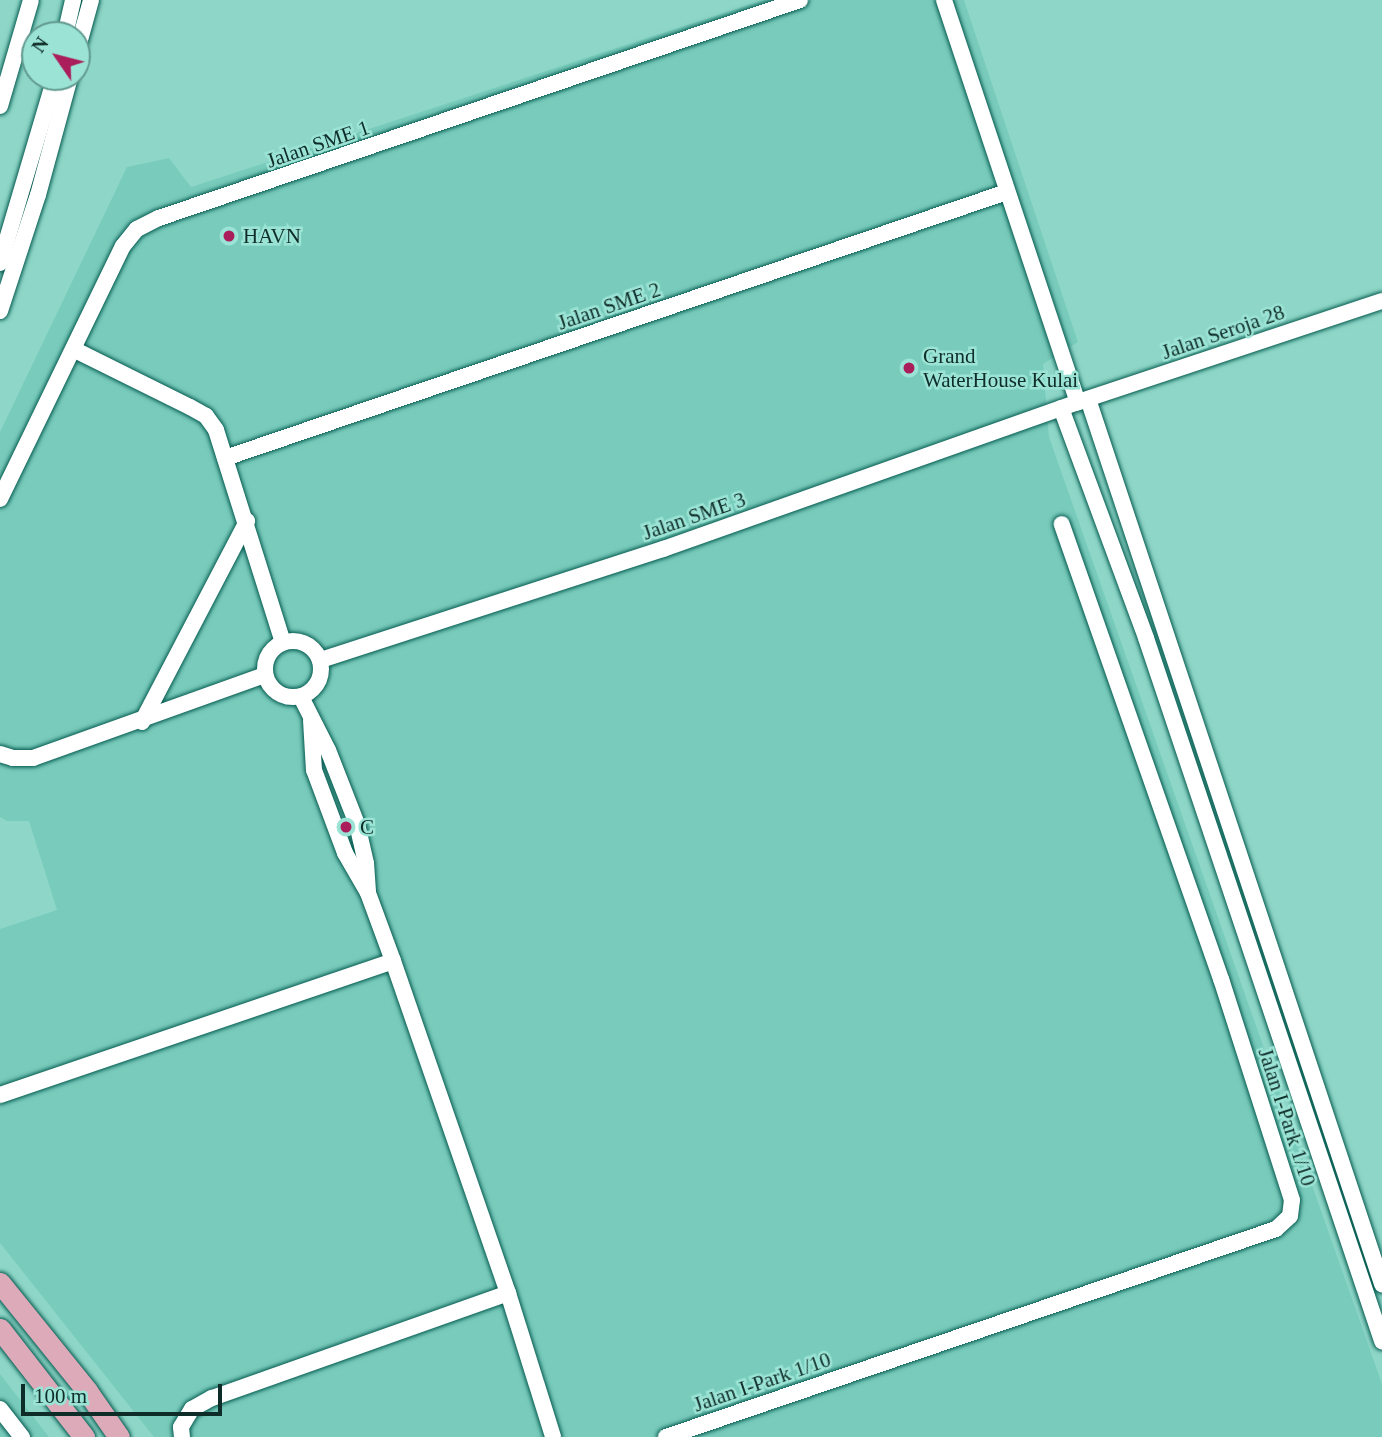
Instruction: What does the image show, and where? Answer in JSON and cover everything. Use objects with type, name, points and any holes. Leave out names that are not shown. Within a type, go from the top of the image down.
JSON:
[{"type":"main road","points":[[0,1283],[87,1391],[119,1437]]},
{"type":"main road","points":[[0,1329],[84,1437]]},
{"type":"street","points":[[0,106],[31,0]]},
{"type":"street","points":[[68,21],[73,0]]},
{"type":"street","points":[[85,21],[91,0]]},
{"type":"street","name":"Jalan SME 1","points":[[0,499],[75,350],[123,246],[137,229],[800,0]]},
{"type":"street","points":[[944,0],[1007,192],[1083,401],[1382,1283]]},
{"type":"street","points":[[0,263],[51,91]]},
{"type":"street","points":[[0,311],[38,195],[66,91]]},
{"type":"street","name":"Jalan SME 2","points":[[225,458],[1007,192]]},
{"type":"street","name":"Jalan Seroja 28","points":[[1083,401],[1382,301]]},
{"type":"street","points":[[75,350],[206,416],[216,430],[247,521],[283,642]]},
{"type":"street","name":"Jalan SME 3","points":[[321,660],[663,550],[1083,401]]},
{"type":"street","points":[[1061,408],[1146,638],[1382,1341]]},
{"type":"street","points":[[142,722],[247,521]]},
{"type":"street","name":"Jalan I-Park 1/10","points":[[666,1437],[1276,1228],[1290,1216],[1292,1200],[1221,979],[1062,524]]},
{"type":"street","points":[[283,642],[306,643],[321,660],[318,683],[301,697],[278,694],[265,675],[265,662],[272,650],[283,642]]},
{"type":"street","points":[[0,754],[13,758],[33,758],[142,722],[265,675]]},
{"type":"street","points":[[301,697],[311,720],[314,770],[345,853],[368,893],[393,961],[508,1293],[553,1437]]},
{"type":"street","points":[[0,1095],[393,961]]},
{"type":"street","points":[[183,1437],[181,1427],[192,1409],[212,1398],[508,1293]]},
{"type":"street","points":[[0,1339],[19,1353]]},
{"type":"street","points":[[0,1409],[22,1437]]},
{"type":"shaded area","points":[[764,0],[964,0],[1078,342],[1043,364],[1049,437],[1382,1384],[1382,1437],[154,1437],[0,1243],[0,929],[57,910],[29,821],[7,821],[0,817],[0,432],[127,167],[169,158],[191,187]]},
{"type":"shaded area","points":[[0,1374],[49,1437],[0,1437]]},
{"type":"place","name":"HAVN","points":[[229,236]]},
{"type":"place","name":"Grand WaterHouse Kulai","points":[[909,368]]},
{"type":"place","name":"C","points":[[346,827]]}]
